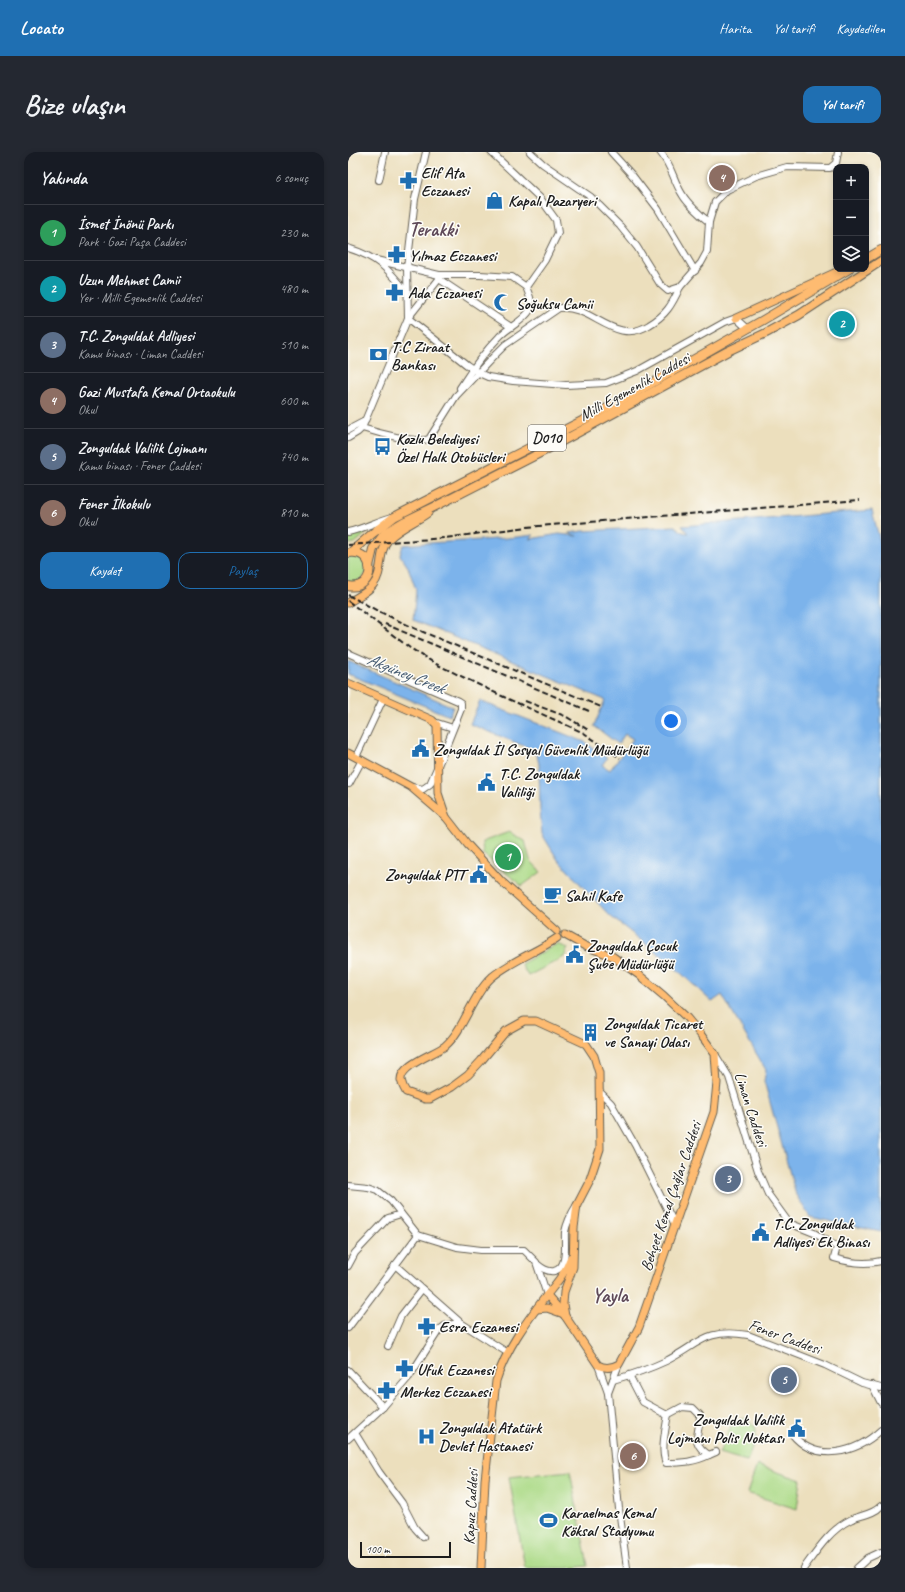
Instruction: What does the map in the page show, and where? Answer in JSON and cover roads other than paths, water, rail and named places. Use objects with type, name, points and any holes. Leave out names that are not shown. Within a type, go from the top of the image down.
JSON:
[{"type":"highway","points":[[869,257],[881,250]]},
{"type":"highway","name":"Milli Egemenlik Caddesi","points":[[360,585],[368,577],[373,549],[386,533],[728,351],[754,340],[799,315],[881,260]]},
{"type":"highway","name":"Milli Egemenlik Caddesi","points":[[350,553],[394,517],[617,403],[748,329],[844,272]]},
{"type":"highway","points":[[759,322],[766,333]]},
{"type":"highway","points":[[748,329],[754,340]]},
{"type":"highway","name":"Milli Egemenlik Caddesi","points":[[350,553],[361,554],[365,557],[369,566]]},
{"type":"highway","points":[[348,586],[360,585]]},
{"type":"main road","points":[[738,318],[837,272]]},
{"type":"main road","points":[[738,318],[752,316],[759,322]]},
{"type":"main road","points":[[348,602],[370,589],[374,584],[379,569],[380,558],[389,538],[434,507]]},
{"type":"main road","points":[[348,602],[360,585]]},
{"type":"main road","points":[[348,683],[432,720],[437,725],[438,793],[446,817]]},
{"type":"main road","points":[[348,753],[411,787],[446,817]]},
{"type":"main road","name":"Liman Caddesi","points":[[446,817],[468,845],[501,881],[560,935],[584,946],[612,956],[639,975],[687,1018],[715,1054]]},
{"type":"main road","points":[[560,935],[492,978],[482,989],[452,1038],[445,1046],[408,1068],[403,1074],[401,1080],[406,1092],[416,1097],[430,1099],[452,1087],[468,1075],[506,1031],[524,1021],[536,1021],[586,1044],[594,1056],[599,1073],[600,1150],[589,1182],[577,1205],[574,1228],[573,1267],[564,1292],[563,1304],[565,1316]]},
{"type":"main road","name":"Behçet Kemal Çağlar Caddesi","points":[[619,1364],[640,1327],[669,1243],[674,1224],[714,1112],[717,1083],[715,1054]]},
{"type":"main road","name":"Kapuz Caddesi","points":[[481,1568],[489,1439],[496,1381],[501,1366],[516,1338],[547,1295],[562,1278],[568,1268],[574,1251]]},
{"type":"main road","points":[[547,1295],[565,1316],[598,1365],[602,1368],[609,1368],[619,1364]]},
{"type":"main road","points":[[537,1309],[547,1308],[557,1311],[565,1316]]},
{"type":"street","points":[[379,180],[385,152]]},
{"type":"street","points":[[426,152],[415,199],[407,268],[408,318],[479,373],[507,380],[551,384],[606,383],[637,371],[725,322],[738,318],[748,329]]},
{"type":"street","points":[[491,152],[540,198],[556,220],[558,233],[545,260],[526,287]]},
{"type":"street","points":[[530,152],[543,164],[591,197],[620,226],[637,247],[650,269],[668,292],[680,287]]},
{"type":"street","points":[[611,152],[632,175],[658,209],[694,271]]},
{"type":"street","points":[[660,152],[666,160],[682,195],[698,214],[708,222]]},
{"type":"street","points":[[456,396],[505,345],[559,308],[566,307],[576,309],[612,327],[630,332],[642,330],[664,314],[672,306],[680,287],[701,263],[707,252],[708,222],[715,202],[727,190],[756,176],[787,167],[830,168],[836,163],[838,152]]},
{"type":"street","points":[[348,248],[376,260],[439,277],[480,275],[512,277],[526,287],[531,302],[530,310],[521,320],[501,335],[472,368],[431,436],[424,442],[362,428]]},
{"type":"street","points":[[376,260],[391,272],[407,293]]},
{"type":"street","points":[[348,438],[362,428],[408,318],[439,277]]},
{"type":"street","points":[[439,277],[512,327]]},
{"type":"street","points":[[348,430],[365,421]]},
{"type":"street","points":[[348,532],[394,517]]},
{"type":"street","points":[[348,653],[458,700],[461,703],[461,710],[428,786],[423,789],[411,787]]},
{"type":"street","points":[[348,784],[350,784],[383,699]]},
{"type":"street","points":[[434,722],[454,725]]},
{"type":"street","name":"Liman Caddesi","points":[[715,1054],[729,1077],[758,1171],[768,1194],[788,1224],[814,1234],[837,1247],[834,1258],[851,1263],[873,1263],[881,1261]]},
{"type":"street","points":[[600,1092],[611,1102],[635,1145],[674,1224]]},
{"type":"street","points":[[348,1185],[368,1187],[377,1190],[391,1201],[418,1235],[457,1247],[481,1250],[524,1250],[543,1269],[551,1271],[557,1270],[562,1266],[565,1257],[565,1231],[569,1218],[577,1205]]},
{"type":"street","points":[[348,1266],[355,1253],[388,1218],[401,1214]]},
{"type":"street","points":[[348,1328],[418,1235]]},
{"type":"street","points":[[536,1262],[547,1295]]},
{"type":"street","points":[[395,1266],[462,1323],[508,1353]]},
{"type":"street","points":[[388,1346],[401,1316],[422,1289]]},
{"type":"street","points":[[348,1439],[383,1407],[409,1377],[439,1330],[446,1326],[462,1323]]},
{"type":"street","name":"Fener Caddesi","points":[[613,1380],[644,1371],[667,1360],[701,1339],[713,1334],[737,1333],[748,1335],[825,1365],[862,1384],[881,1388]]},
{"type":"street","points":[[608,1393],[619,1364]]},
{"type":"street","points":[[598,1365],[608,1393],[627,1568]]},
{"type":"street","points":[[348,1370],[383,1407]]},
{"type":"street","points":[[629,1375],[643,1402],[659,1411],[668,1414],[682,1407],[693,1408],[700,1415],[700,1424],[696,1436],[696,1443],[709,1455]]},
{"type":"street","points":[[872,1385],[881,1403]]},
{"type":"street","points":[[668,1414],[664,1443],[664,1459],[666,1463],[699,1460],[716,1452]]},
{"type":"street","points":[[792,1434],[798,1443],[805,1446],[815,1450],[836,1452],[858,1446],[881,1430]]},
{"type":"street","points":[[355,1433],[379,1472],[402,1503],[415,1528],[423,1537]]},
{"type":"street","points":[[804,1568],[820,1545],[835,1530],[849,1520],[876,1511],[881,1506]]},
{"type":"street","points":[[856,1568],[868,1558],[881,1552]]},
{"type":"water","points":[[872,510],[881,545],[881,1232],[810,1217],[796,1195],[764,1081],[766,1070],[722,995],[712,1002],[669,962],[610,916],[558,860],[542,834],[539,764],[537,756],[524,746],[470,724],[480,701],[585,742],[607,758],[602,765],[610,770],[633,739],[625,734],[618,744],[594,726],[605,700],[413,620],[416,590],[408,567],[400,555],[403,545],[502,539],[534,535],[530,539],[559,534],[577,536],[569,533],[675,526],[682,532],[688,533],[682,526]]},
{"type":"water","points":[[348,661],[453,707],[449,716],[348,674]]},
{"type":"railway","points":[[348,545],[445,538],[527,527],[860,500]]},
{"type":"railway","points":[[348,595],[416,629],[601,707]]},
{"type":"railway","points":[[348,601],[410,648],[436,664],[584,733],[620,758]]},
{"type":"railway","points":[[385,624],[589,711]]},
{"type":"railway","points":[[525,701],[565,716],[590,731]]},
{"type":"place","name":"Gazi Mustafa Kemal Ortaokulu","points":[[722,178]]},
{"type":"place","name":"Elif Ata Eczanesi","points":[[408,181]]},
{"type":"place","name":"Kapalı Pazaryeri","points":[[495,200]]},
{"type":"place","name":"Yılmaz Eczanesi","points":[[396,255]]},
{"type":"place","name":"Ada Eczanesi","points":[[395,292]]},
{"type":"place","name":"Soğuksu Camii","points":[[503,303]]},
{"type":"place","name":"Uzun Mehmet Camii","points":[[842,324]]},
{"type":"place","name":"T.C Ziraat Bankası","points":[[378,355]]},
{"type":"place","name":"Kozlu Belediyesi Özel Halk Otobüsleri","points":[[383,447]]},
{"type":"place","name":"Zonguldak İl Sosyal Güvenlik Müdürlüğü","points":[[421,749]]},
{"type":"place","name":"T.C. Zonguldak Valiliği","points":[[486,782]]},
{"type":"place","name":"İsmet İnönü Parkı","points":[[508,857]]},
{"type":"place","name":"Zonguldak PTT","points":[[478,874]]},
{"type":"place","name":"Sahil Kafe","points":[[552,895]]},
{"type":"place","name":"Zonguldak Çocuk Şube Müdürlüğü","points":[[574,954]]},
{"type":"place","name":"Zonguldak Ticaret ve Sanayi Odası","points":[[591,1032]]},
{"type":"place","name":"T.C. Zonguldak Adliyesi","points":[[728,1179]]},
{"type":"place","name":"T.C. Zonguldak Adliyesi Ek Binası","points":[[760,1232]]},
{"type":"place","name":"Esra Eczanesi","points":[[426,1326]]},
{"type":"place","name":"Ufuk Eczanesi","points":[[404,1369]]},
{"type":"place","name":"Zonguldak Valilik Lojmanı","points":[[784,1380]]},
{"type":"place","name":"Merkez Eczanesi","points":[[387,1391]]},
{"type":"place","name":"Zonguldak Valilik Lojmanı Polis Noktası","points":[[797,1428]]},
{"type":"place","name":"Zonguldak Atatürk Devlet Hastanesi","points":[[426,1436]]},
{"type":"place","name":"Fener İlkokulu","points":[[633,1456]]},
{"type":"place","name":"Karaelmas Kemal Köksal Stadyumu","points":[[548,1521]]},
{"type":"district","name":"Terakki","points":[[433,229]]},
{"type":"district","name":"Yayla","points":[[610,1295]]},
{"type":"water label","name":"Akgüney Creek","points":[[406,673]]}]
